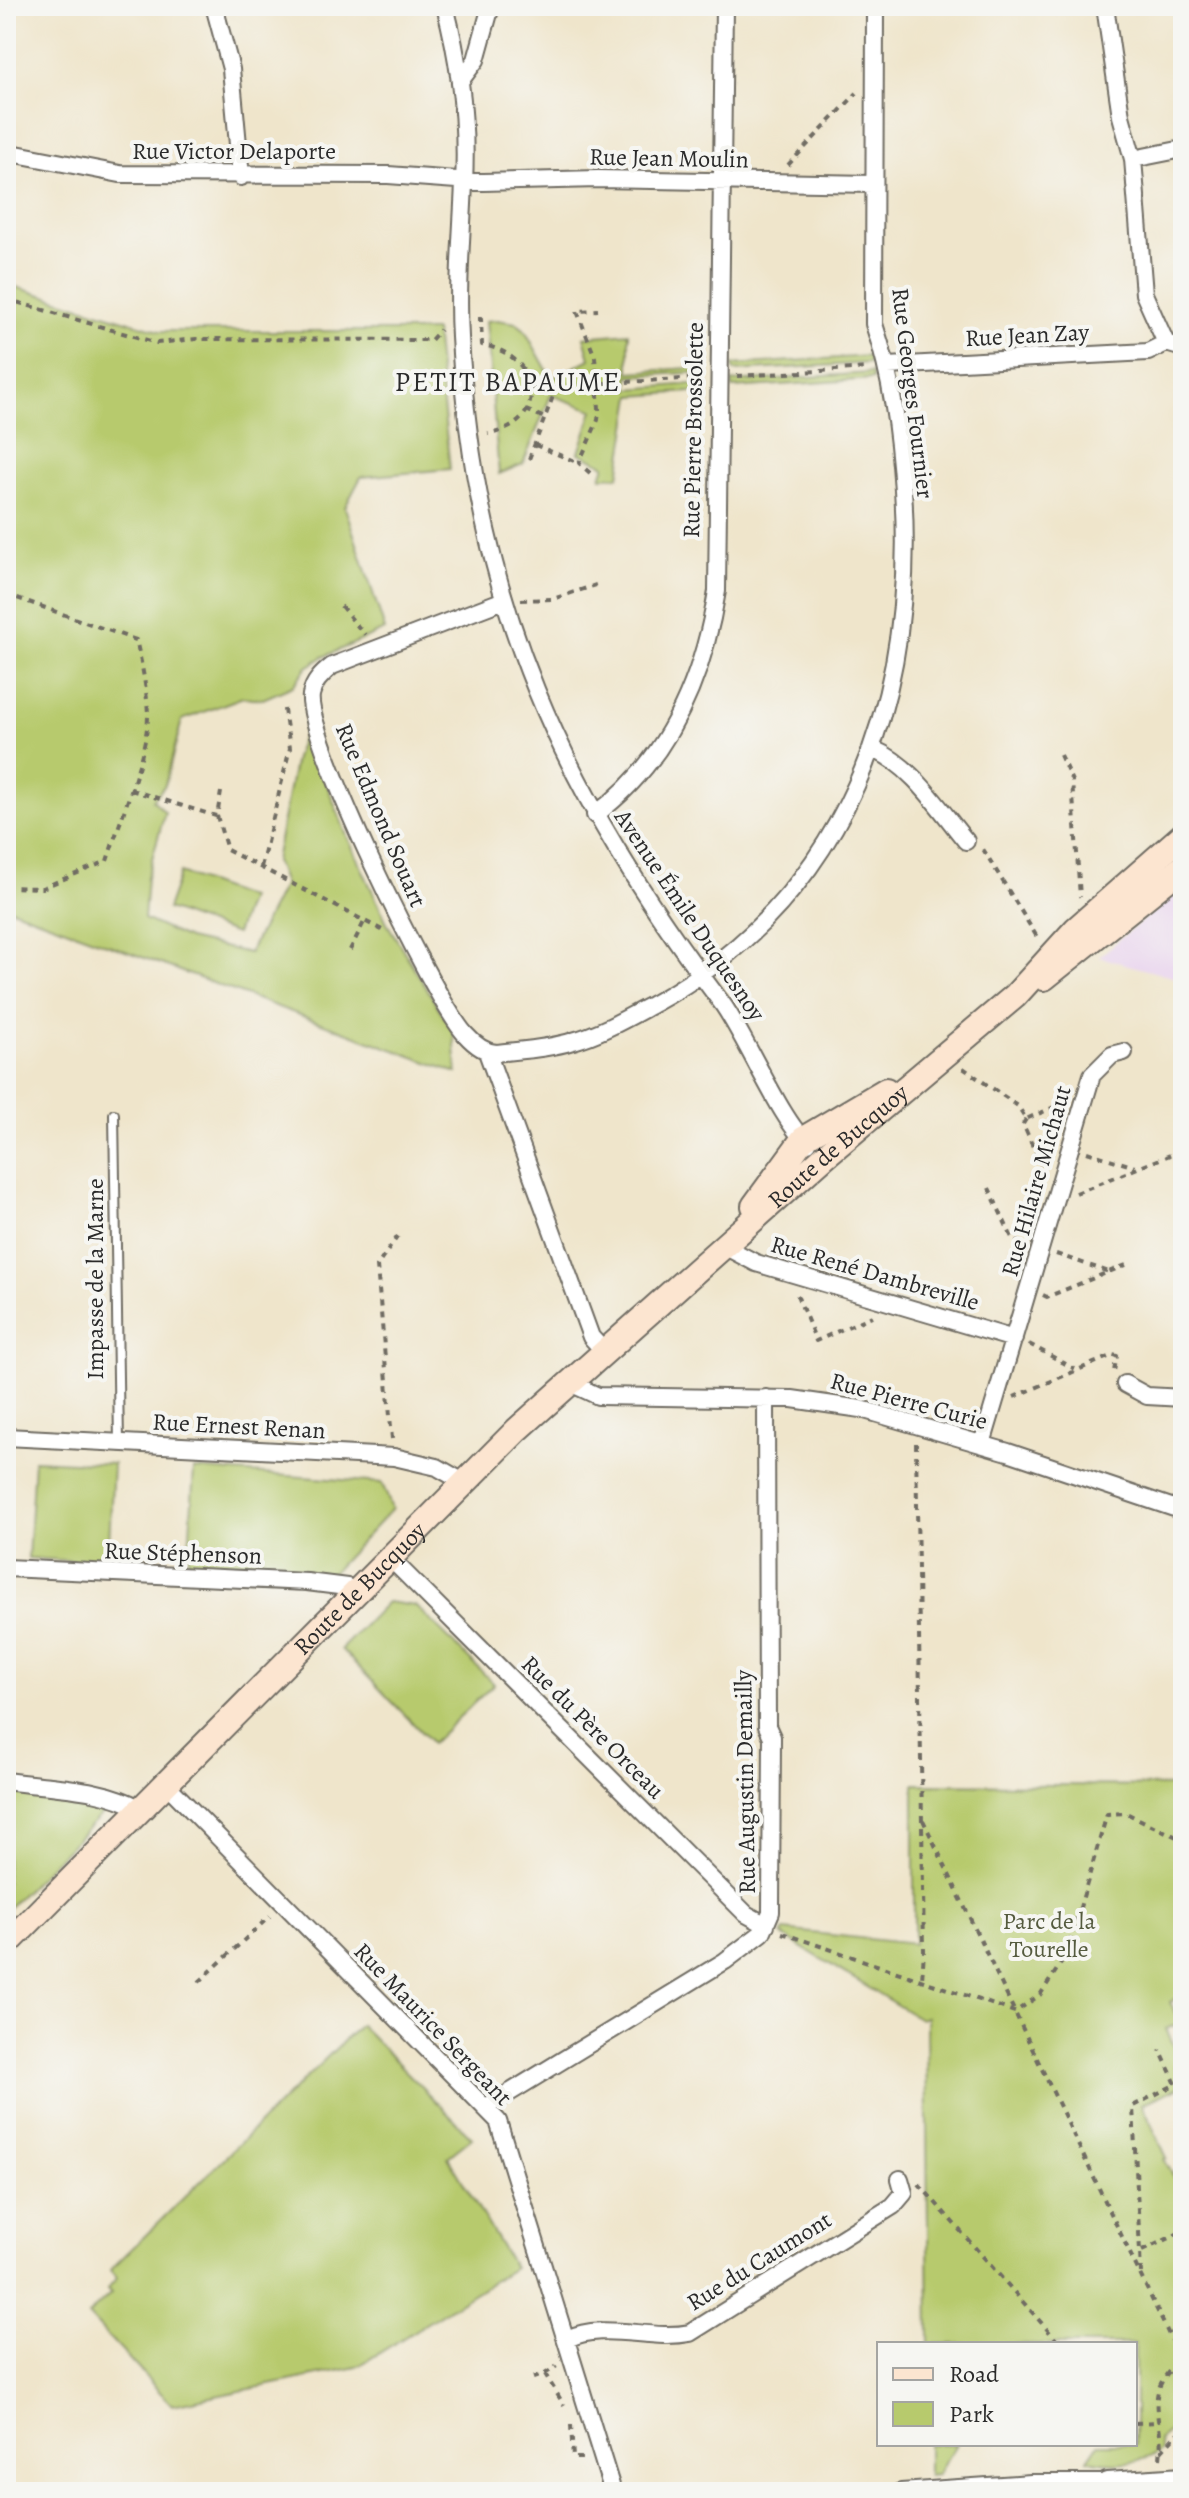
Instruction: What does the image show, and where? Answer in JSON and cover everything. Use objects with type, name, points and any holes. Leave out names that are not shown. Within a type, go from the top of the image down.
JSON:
[{"type":"main road","name":"Route de Bucquoy","points":[[1015,996],[1093,914],[1183,835]]},
{"type":"main road","name":"Route de Bucquoy","points":[[6,1945],[568,1382],[826,1155],[1015,996],[1070,959],[1183,867]]},
{"type":"main road","name":"Route de Bucquoy","points":[[724,1246],[803,1139],[953,1049]]},
{"type":"street","points":[[214,6],[231,69],[241,177]]},
{"type":"street","name":"Avenue Émile Duquesnoy","points":[[445,6],[461,80],[465,181],[459,319],[468,437],[482,518],[504,600],[527,672],[595,815],[624,865],[701,977],[724,1005],[803,1139]]},
{"type":"street","points":[[461,80],[476,60],[491,6]]},
{"type":"street","name":"Rue Pierre Brossolette","points":[[595,815],[614,801],[656,756],[679,718],[696,680],[717,591],[724,6]]},
{"type":"street","name":"Rue Georges Fournier","points":[[701,977],[752,932],[803,875],[837,823],[873,749],[891,687],[901,632],[905,524],[888,366],[874,324],[872,184],[875,6]]},
{"type":"street","points":[[1105,6],[1121,116],[1133,159],[1135,219],[1144,294],[1166,343],[1183,348]]},
{"type":"street","points":[[1133,159],[1183,149]]},
{"type":"street","name":"Rue Victor Delaporte","points":[[6,152],[120,174],[241,177],[388,175],[465,181]]},
{"type":"street","name":"Rue Jean Moulin","points":[[465,181],[872,184]]},
{"type":"street","name":"Rue Jean Zay","points":[[888,366],[1148,352],[1166,343]]},
{"type":"street","name":"Rue Edmond Souart","points":[[504,600],[332,666],[322,673],[310,697],[315,724],[350,813],[409,937],[465,1034],[487,1052],[591,1337],[603,1350]]},
{"type":"street","points":[[873,749],[887,755],[906,772],[966,841]]},
{"type":"street","points":[[487,1052],[573,1042],[613,1026],[701,977]]},
{"type":"street","name":"Rue Hilaire Michaut","points":[[982,1444],[1092,1075],[1112,1055],[1124,1052]]},
{"type":"street","points":[[803,1139],[826,1155]]},
{"type":"street","points":[[781,1195],[802,1164],[803,1139]]},
{"type":"street","name":"Rue René Dambreville","points":[[724,1246],[756,1263],[1014,1339]]},
{"type":"street","name":"Rue Pierre Curie","points":[[568,1382],[598,1396],[766,1398],[824,1402],[909,1421],[1183,1511]]},
{"type":"street","points":[[1125,1384],[1147,1396],[1183,1398]]},
{"type":"street","name":"Rue Augustin Demailly","points":[[486,2107],[725,1961],[762,1933],[766,1925],[773,1883],[772,1737],[767,1726],[766,1398]]},
{"type":"street","name":"Rue Ernest Renan","points":[[6,1437],[394,1457],[437,1467],[465,1483]]},
{"type":"street","name":"Rue du Père Orceau","points":[[390,1558],[746,1914],[766,1925]]},
{"type":"street","name":"Rue Stéphenson","points":[[6,1568],[307,1582],[347,1587],[356,1594]]},
{"type":"street","points":[[6,1781],[99,1791],[141,1809]]},
{"type":"street","name":"Rue Maurice Sergeant","points":[[166,1784],[498,2121],[613,2492]]},
{"type":"street","name":"Rue du Caumont","points":[[567,2339],[580,2333],[602,2331],[665,2338],[690,2333],[893,2206],[904,2193],[900,2179]]},
{"type":"street","points":[[901,2492],[1031,2483],[1107,2488],[1183,2478]]},
{"type":"lane","name":"Impasse de la Marne","points":[[114,1114],[119,1444]]},
{"type":"path","points":[[769,184],[859,91],[874,86]]},
{"type":"path","points":[[668,181],[713,139],[721,139]]},
{"type":"path","points":[[6,299],[157,343],[212,339],[431,340],[440,333],[440,319],[481,319],[482,345],[497,347],[519,360],[531,387],[526,410],[513,427],[468,437]]},
{"type":"path","points":[[579,463],[598,420],[599,409],[595,357],[577,311],[598,310]]},
{"type":"path","points":[[529,459],[557,386]]},
{"type":"path","points":[[526,410],[545,418]]},
{"type":"path","points":[[535,445],[579,463],[590,473]]},
{"type":"path","points":[[504,600],[553,599],[596,585]]},
{"type":"path","points":[[6,594],[136,640],[144,671],[148,718],[131,790],[107,861],[42,888],[6,887]]},
{"type":"path","points":[[341,606],[374,650]]},
{"type":"path","points":[[261,867],[290,748],[283,703]]},
{"type":"path","points":[[1060,755],[1072,781],[1081,903],[1093,914]]},
{"type":"path","points":[[131,790],[217,816]]},
{"type":"path","points":[[221,792],[217,816],[227,850],[390,935],[409,937]]},
{"type":"path","points":[[966,841],[978,841],[1051,955]]},
{"type":"path","points":[[350,950],[365,920]]},
{"type":"path","points":[[952,1075],[961,1066],[1018,1106],[1026,1119]]},
{"type":"path","points":[[1064,1172],[1040,1163],[1023,1124],[1026,1119],[1074,1099],[1085,1099]]},
{"type":"path","points":[[1071,1147],[1138,1168]]},
{"type":"path","points":[[1059,1189],[1074,1194],[1170,1155]]},
{"type":"path","points":[[394,1457],[377,1266],[400,1233]]},
{"type":"path","points":[[1029,1290],[1047,1297],[1126,1265]]},
{"type":"path","points":[[795,1275],[794,1287],[816,1341],[873,1316],[880,1300]]},
{"type":"path","points":[[1014,1339],[1046,1351],[1075,1369]]},
{"type":"path","points":[[989,1421],[998,1424],[1005,1404],[1015,1396],[1075,1369],[1117,1356],[1114,1372],[1125,1384]]},
{"type":"path","points":[[909,1421],[909,1430],[916,1438],[917,1453],[920,1785],[923,1820],[922,1980]]},
{"type":"path","points":[[1015,2012],[1040,1995],[1066,1956],[1107,1814],[1126,1813],[1183,1840]]},
{"type":"path","points":[[923,1820],[1182,2360],[1160,2384],[1156,2422],[1161,2451],[1160,2480]]},
{"type":"path","points":[[199,1982],[265,1922]]},
{"type":"path","points":[[766,1925],[795,1939],[1015,2012]]},
{"type":"path","points":[[1141,2275],[1133,2106],[1176,2084],[1160,2050]]},
{"type":"path","points":[[927,2188],[1058,2342]]},
{"type":"path","points":[[1142,2251],[1183,2231]]},
{"type":"path","points":[[533,2378],[550,2371]]},
{"type":"path","points":[[545,2374],[568,2413],[573,2458]]},
{"type":"path","points":[[1137,2423],[1156,2422]]},
{"type":"path","points":[[1161,2451],[1183,2428]]},
{"type":"shaded area","points":[[1183,888],[1183,980],[1099,957],[1120,939]]},
{"type":"green space","points":[[6,284],[160,331],[435,331],[450,469],[361,477],[345,507],[385,630],[323,657],[307,667],[293,686],[263,699],[243,697],[182,720],[165,785],[153,800],[165,812],[147,877],[144,919],[188,939],[249,953],[284,884],[275,861],[295,758],[305,729],[347,836],[388,925],[454,1033],[457,1073],[6,907]]},
{"type":"green space","points":[[486,321],[516,323],[524,329],[552,379],[590,359],[584,337],[629,333],[629,372],[705,367],[706,372],[629,376],[629,389],[705,383],[705,391],[632,396],[619,476],[601,477],[605,465],[579,453],[593,410],[551,395],[523,464],[499,474]]},
{"type":"green space","points":[[869,356],[870,363],[734,371],[733,365]]},
{"type":"green space","points":[[872,373],[873,379],[733,388],[732,382]]},
{"type":"green space","points":[[180,873],[249,898],[236,934],[167,909]]},
{"type":"green space","points":[[34,1460],[113,1464],[108,1563],[28,1558]]},
{"type":"green space","points":[[194,1469],[382,1483],[392,1509],[331,1574],[188,1566]]},
{"type":"green space","points":[[387,1602],[416,1606],[494,1684],[432,1743],[341,1649]]},
{"type":"green space","name":"Parc de la Tourelle","points":[[914,1784],[1183,1786],[1183,1995],[1170,2002],[1180,2023],[1166,2029],[1182,2062],[1175,2066],[1183,2085],[1142,2104],[1167,2158],[1164,2159],[1183,2193],[1183,2360],[1175,2366],[1183,2373],[1183,2421],[1159,2440],[1161,2451],[1154,2455],[1116,2463],[1088,2459],[1097,2446],[1137,2446],[1137,2342],[929,2342],[926,2017],[920,2019],[782,1935],[784,1930],[914,1944]]},
{"type":"green space","points":[[6,1792],[101,1805],[102,1814],[6,1910]]},
{"type":"green space","points":[[360,2025],[472,2138],[448,2157],[514,2268],[357,2367],[172,2405],[88,2315],[111,2293],[107,2289],[117,2278],[110,2270]]},
{"type":"green space","points":[[928,2446],[955,2446],[937,2475],[928,2476]]},
{"type":"district","name":"PETIT BAPAUME","points":[[508,382]]}]
